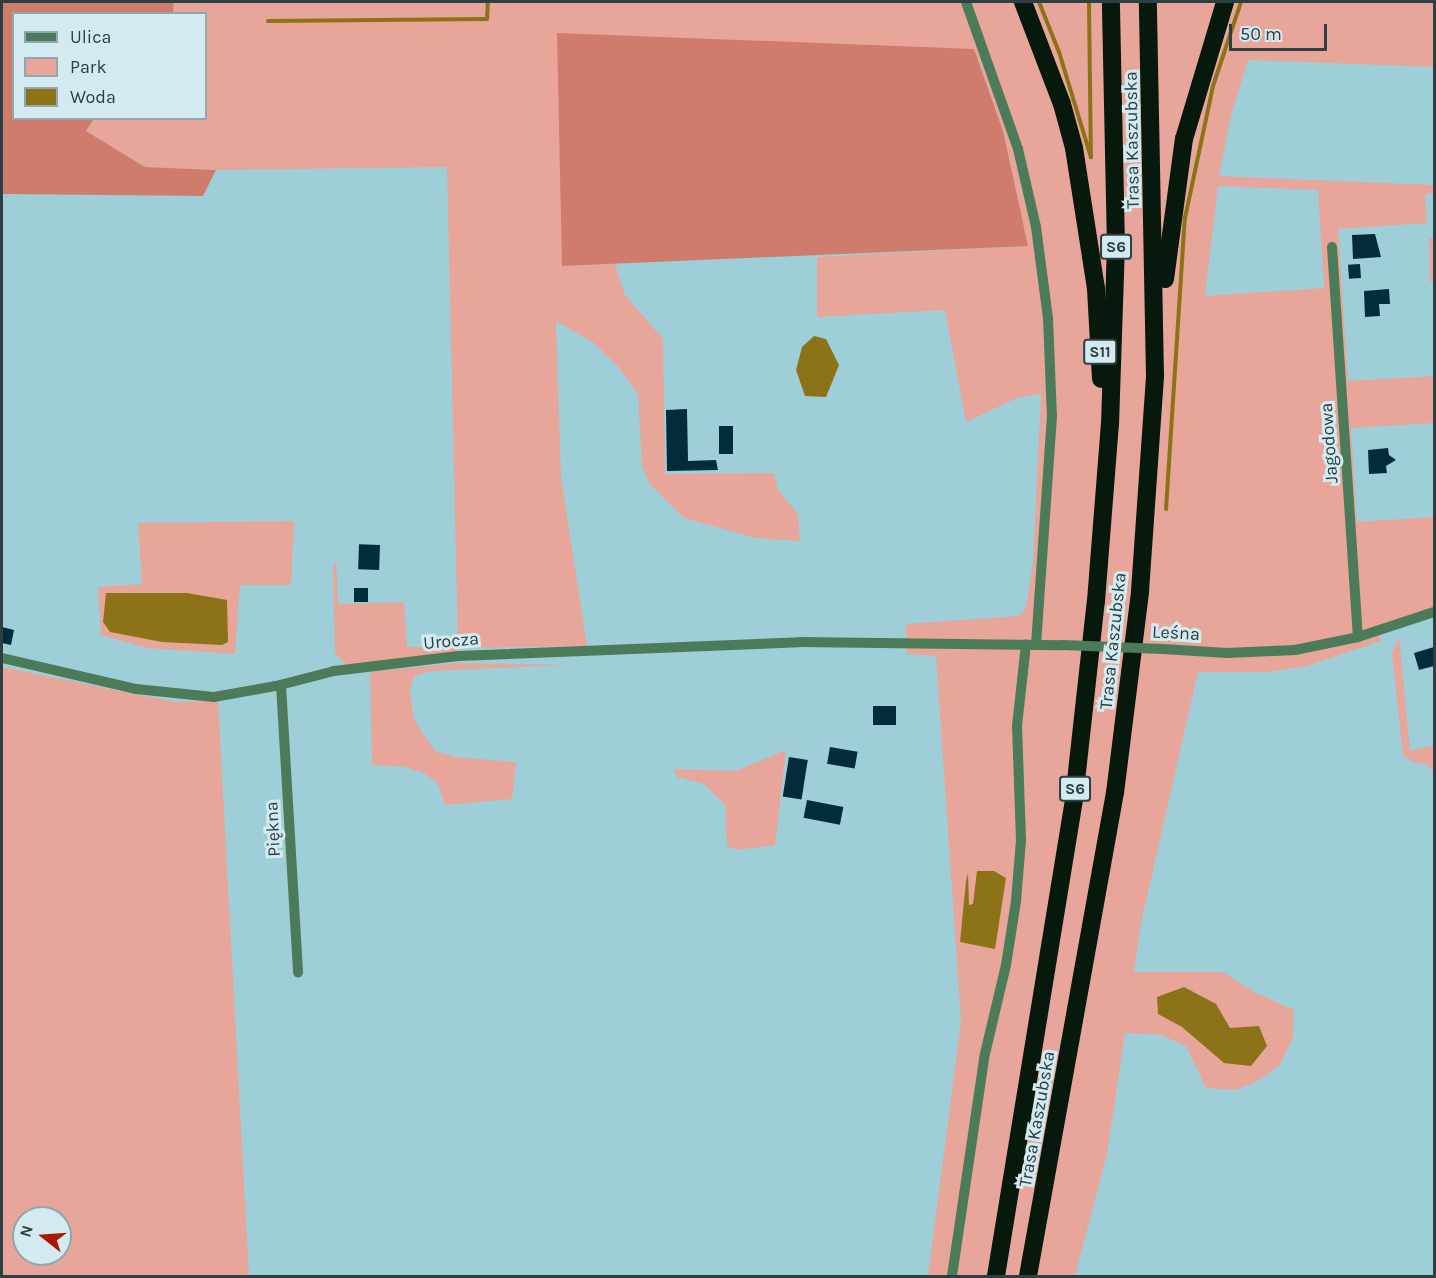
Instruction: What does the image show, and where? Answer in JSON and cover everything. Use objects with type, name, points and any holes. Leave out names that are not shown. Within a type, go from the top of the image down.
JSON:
[{"type":"highway","name":"S11","points":[[1023,2],[1062,104],[1089,239],[1099,323],[1104,492]]},
{"type":"highway","name":"Trasa Kaszubska","points":[[996,1276],[1075,789],[1104,492],[1116,247],[1111,2]]},
{"type":"highway","name":"Trasa Kaszubska","points":[[1028,1276],[1072,1043],[1128,703],[1147,512],[1155,376],[1148,2]]},
{"type":"highway","points":[[1155,376],[1180,161],[1204,62],[1225,2]]},
{"type":"street","points":[[952,1276],[982,1069],[1006,965],[1016,901],[1021,840],[1017,726],[1031,644],[1052,416],[1043,271],[1015,139],[966,2]]},
{"type":"street","name":"Jagodowa","points":[[1332,247],[1358,637]]},
{"type":"street","name":"Leśna","points":[[910,642],[1063,645],[1250,653],[1295,650],[1358,637],[1434,612]]},
{"type":"street","name":"Urocza","points":[[2,658],[180,696],[231,696],[334,671],[458,656],[800,642],[910,642]]},
{"type":"street","name":"Piękna","points":[[281,685],[298,972]]},
{"type":"green space","points":[[174,2],[1434,2],[1434,67],[1248,60],[1231,115],[1219,176],[1434,185],[1434,194],[1425,194],[1427,223],[1338,229],[1348,381],[1434,376],[1434,423],[1351,428],[1357,522],[1434,517],[1434,608],[1377,626],[1381,641],[1307,666],[1268,672],[1198,672],[1141,923],[1134,972],[1223,972],[1254,992],[1294,1010],[1293,1037],[1280,1065],[1256,1082],[1235,1090],[1206,1088],[1186,1046],[1161,1035],[1125,1033],[1107,1154],[1075,1276],[928,1276],[961,1021],[936,656],[907,654],[906,624],[1019,616],[1026,608],[1033,562],[1041,394],[1019,397],[966,422],[945,310],[817,317],[817,257],[1027,246],[1003,131],[974,49],[562,266],[615,264],[625,295],[663,339],[665,474],[774,473],[778,490],[798,514],[800,541],[756,538],[684,518],[649,483],[642,466],[638,394],[619,368],[594,343],[556,321],[561,477],[587,646],[458,648],[447,167],[216,170],[145,167],[86,131],[93,120],[207,120],[207,12],[173,12]],"holes":[[[1218,186],[1318,190],[1324,288],[1205,296]]]},
{"type":"green space","points":[[1429,238],[1434,238],[1434,282],[1430,282]]},
{"type":"green space","points":[[294,521],[291,585],[240,585],[235,654],[147,648],[101,635],[98,587],[142,584],[138,523]]},
{"type":"green space","points":[[336,560],[338,604],[404,602],[407,647],[458,648],[459,653],[346,665],[335,653],[333,569]]},
{"type":"green space","points":[[1399,636],[1410,751],[1434,745],[1434,772],[1424,763],[1416,763],[1403,756],[1392,653]]},
{"type":"green space","points":[[458,663],[569,665],[431,671],[414,676],[410,690],[414,720],[435,751],[456,757],[516,762],[512,799],[445,805],[438,784],[425,774],[405,767],[372,765],[370,672]]},
{"type":"green space","points":[[2,667],[175,702],[218,700],[249,1276],[2,1276]]},
{"type":"green space","points":[[786,750],[775,845],[738,850],[727,846],[725,805],[704,784],[677,777],[674,769],[736,771]]},
{"type":"shaded area","points":[[2,2],[174,2],[173,12],[12,12],[12,120],[93,120],[86,131],[145,167],[216,170],[203,196],[2,194]]},
{"type":"shaded area","points":[[557,33],[974,49],[1003,131],[1028,246],[562,266]]},
{"type":"water","points":[[814,336],[826,339],[839,365],[826,397],[805,396],[796,370],[802,347]]},
{"type":"water","points":[[106,593],[187,593],[227,600],[228,642],[222,645],[162,642],[110,632],[103,622]]},
{"type":"water","points":[[977,871],[994,871],[1006,878],[995,949],[960,942],[966,881],[968,873],[969,905],[973,904]]},
{"type":"water","points":[[1184,987],[1216,1004],[1230,1028],[1259,1026],[1267,1046],[1251,1066],[1224,1063],[1182,1027],[1158,1014],[1157,997]]},
{"type":"building","points":[[1375,234],[1381,257],[1353,259],[1352,235]]},
{"type":"building","points":[[1360,264],[1361,278],[1349,279],[1348,265]]},
{"type":"building","points":[[1389,289],[1390,304],[1379,304],[1380,316],[1365,317],[1364,291]]},
{"type":"building","points":[[687,409],[688,461],[716,460],[718,470],[667,471],[666,410]]},
{"type":"building","points":[[719,426],[733,426],[733,454],[719,454]]},
{"type":"building","points":[[1388,448],[1389,455],[1396,460],[1386,466],[1387,473],[1369,474],[1368,450]]},
{"type":"building","points":[[359,544],[380,545],[379,570],[358,569]]},
{"type":"building","points":[[354,588],[368,588],[368,602],[354,602]]},
{"type":"building","points":[[2,627],[14,630],[11,645],[2,643]]},
{"type":"building","points":[[1434,647],[1434,666],[1419,670],[1414,653]]},
{"type":"building","points":[[873,706],[896,706],[896,725],[873,725]]},
{"type":"building","points":[[830,747],[858,752],[855,769],[827,764]]},
{"type":"building","points":[[789,757],[808,760],[802,799],[783,797]]},
{"type":"building","points":[[807,800],[843,807],[840,825],[804,818]]},
{"type":"waterway","points":[[268,21],[487,19],[488,2]]},
{"type":"waterway","points":[[1039,2],[1059,52],[1091,157]]},
{"type":"waterway","points":[[1089,2],[1091,157]]},
{"type":"waterway","points":[[1166,509],[1185,218],[1213,86],[1241,2]]}]
